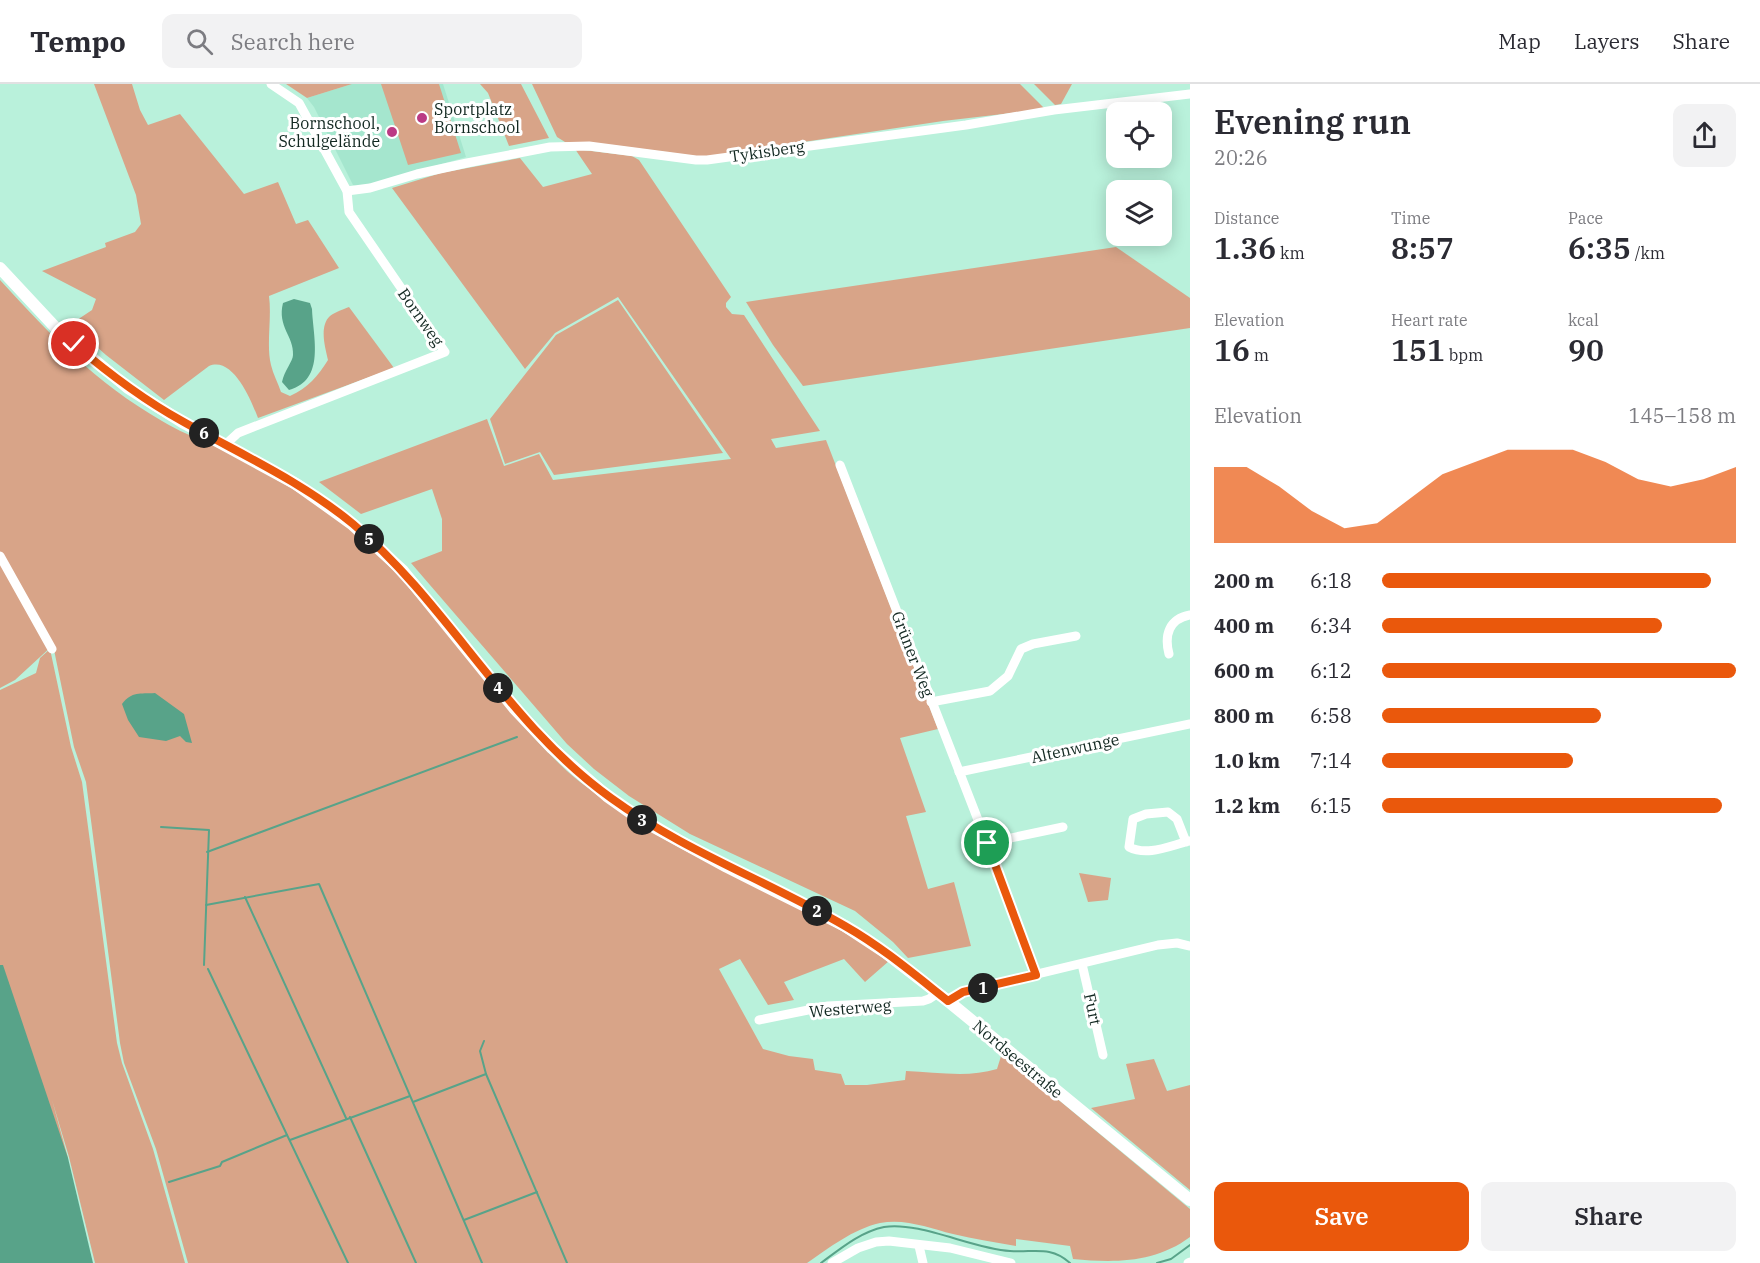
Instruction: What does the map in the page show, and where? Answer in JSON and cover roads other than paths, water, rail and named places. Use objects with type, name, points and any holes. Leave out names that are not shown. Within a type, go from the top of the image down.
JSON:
[{"type":"main road","name":"Nordseestraße","points":[[0,268],[56,328],[109,374],[168,413],[305,490],[352,524],[403,570],[514,708],[552,748],[607,796],[641,820],[727,867],[845,926],[886,953],[1190,1200]]},
{"type":"street","name":"Bornweg","points":[[225,445],[237,433],[445,352],[349,212],[347,191],[300,103],[271,84]]},
{"type":"street","name":"Tykisberg","points":[[347,191],[370,188],[456,165],[550,147],[589,146],[696,160],[1190,93]]},
{"type":"street","name":"Grüner Weg","points":[[840,465],[960,772],[1036,975]]},
{"type":"street","points":[[0,556],[52,649]]},
{"type":"street","points":[[1169,654],[1166,639],[1171,625],[1176,620],[1190,615]]},
{"type":"street","points":[[932,702],[990,691],[1008,676],[1021,649],[1033,644],[1076,636]]},
{"type":"street","name":"Altenwunge","points":[[960,772],[1190,724]]},
{"type":"street","points":[[1168,812],[1178,819],[1188,842],[1152,851],[1137,852],[1129,847],[1133,819],[1146,814],[1168,812]]},
{"type":"street","points":[[987,843],[1063,828]]},
{"type":"street","name":"Westerweg","points":[[759,1020],[828,1006],[922,1001],[1158,945],[1177,943],[1190,946]]},
{"type":"street","name":"Furt","points":[[1082,964],[1103,1055]]},
{"type":"street","points":[[832,1263],[858,1248],[876,1242],[889,1241],[950,1248],[1011,1263]]},
{"type":"street","points":[[920,1246],[923,1263]]},
{"type":"waterway","points":[[207,852],[517,737]]},
{"type":"waterway","points":[[161,827],[209,830],[204,965]]},
{"type":"waterway","points":[[206,905],[319,884],[482,1263]]},
{"type":"waterway","points":[[245,897],[346,1118]]},
{"type":"waterway","points":[[208,969],[348,1263]]},
{"type":"waterway","points":[[484,1041],[480,1051],[486,1074],[567,1263]]},
{"type":"waterway","points":[[413,1102],[486,1074]]},
{"type":"waterway","points":[[290,1140],[410,1096]]},
{"type":"waterway","points":[[350,1117],[416,1263]]},
{"type":"waterway","points":[[169,1182],[220,1166],[222,1162],[287,1135]]},
{"type":"waterway","points":[[464,1220],[537,1192]]},
{"type":"waterway","points":[[821,1263],[875,1229],[898,1226],[929,1231],[995,1249],[1048,1252],[1063,1257],[1070,1263]]},
{"type":"waterway","points":[[1157,1263],[1171,1259],[1190,1245]]},
{"type":"place","name":"Sportplatz Bornschool","points":[[422,118]]},
{"type":"place","name":"Bornschool, Schulgelände","points":[[392,132]]}]
